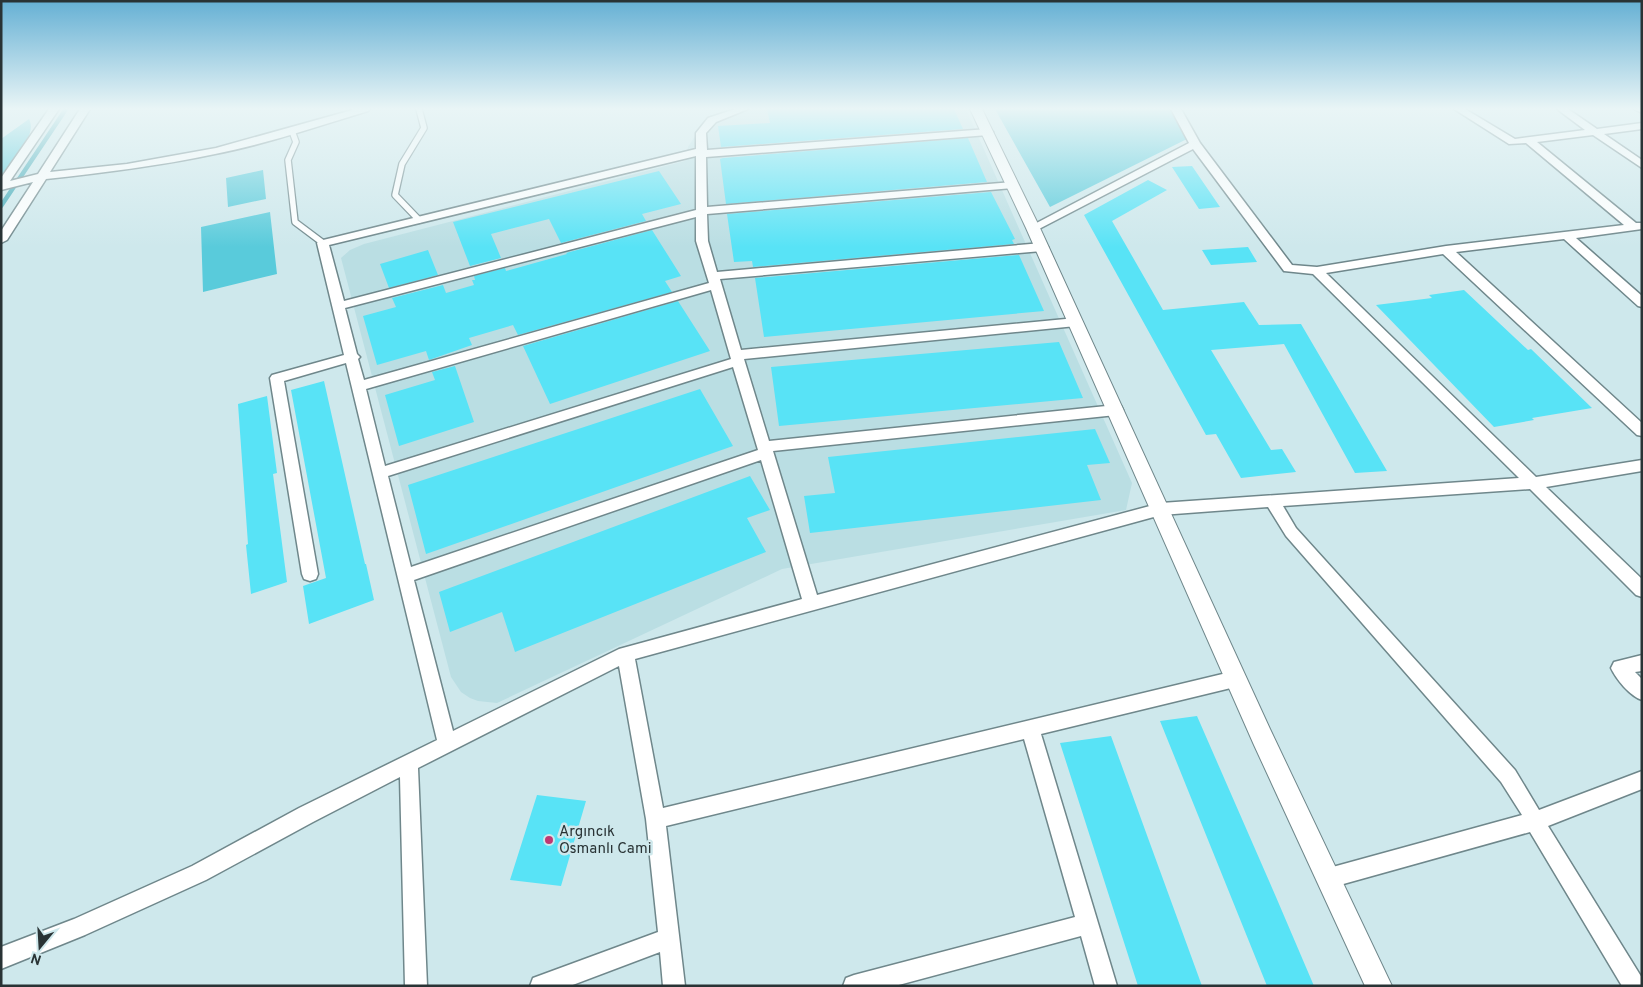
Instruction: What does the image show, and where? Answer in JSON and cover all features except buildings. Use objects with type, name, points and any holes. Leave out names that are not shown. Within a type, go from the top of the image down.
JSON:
[{"type":"street","points":[[1,187],[23,155]]},
{"type":"street","points":[[1,240],[55,155]]},
{"type":"street","points":[[1,187],[42,176],[108,169],[193,155]]},
{"type":"street","points":[[448,744],[358,386],[353,357],[323,243],[693,155]]},
{"type":"street","points":[[702,155],[702,241],[811,603]]},
{"type":"street","points":[[999,155],[1034,228],[1235,678],[1379,986]]},
{"type":"street","points":[[1034,228],[1174,155]]},
{"type":"street","points":[[1203,155],[1288,268],[1317,271],[1446,250],[1638,226]]},
{"type":"street","points":[[1547,155],[1638,226]]},
{"type":"street","points":[[1628,155],[1642,165]]},
{"type":"street","points":[[339,306],[702,211],[1013,186]]},
{"type":"street","points":[[1566,235],[1642,303]]},
{"type":"street","points":[[358,386],[714,280],[1042,247]]},
{"type":"street","points":[[1446,250],[1642,432]]},
{"type":"street","points":[[1317,271],[1642,590]]},
{"type":"street","points":[[380,473],[737,358],[1076,322]]},
{"type":"street","points":[[310,574],[277,378],[353,357]]},
{"type":"street","points":[[406,576],[765,450],[1116,410]]},
{"type":"street","points":[[1,958],[78,928],[199,873],[409,763],[625,654],[1160,509],[1533,484],[1642,465]]},
{"type":"street","points":[[1272,502],[1291,532],[1508,776],[1524,800],[1553,854],[1634,986]]},
{"type":"street","points":[[625,654],[656,819],[674,986]]},
{"type":"street","points":[[1642,662],[1620,668],[1642,692]]},
{"type":"street","points":[[656,819],[1235,678]]},
{"type":"street","points":[[1030,728],[1106,986]]},
{"type":"street","points":[[409,763],[416,986]]},
{"type":"street","points":[[1329,878],[1535,821],[1642,780]]},
{"type":"street","points":[[854,986],[1088,924]]},
{"type":"street","points":[[541,986],[669,938]]},
{"type":"lane","points":[[290,155],[288,160],[295,222],[323,243]]},
{"type":"lane","points":[[407,155],[402,164],[394,196],[420,220]]},
{"type":"shaded area","points":[[1,155],[18,155],[17,157],[1,176]]},
{"type":"shaded area","points":[[686,155],[986,155],[1132,483],[1126,510],[782,569],[497,703],[470,698],[461,692],[451,677],[341,258],[350,250],[364,244],[685,161]]},
{"type":"shaded area","points":[[1021,155],[1155,155],[1050,207]]},
{"type":"shaded area","points":[[263,170],[266,199],[228,207],[226,178]]},
{"type":"shaded area","points":[[270,212],[277,274],[203,292],[201,227]]},
{"type":"waterway","points":[[1,206],[35,155]]},
{"type":"place","name":"Argıncık Osmanlı Cami","points":[[549,840]]}]
